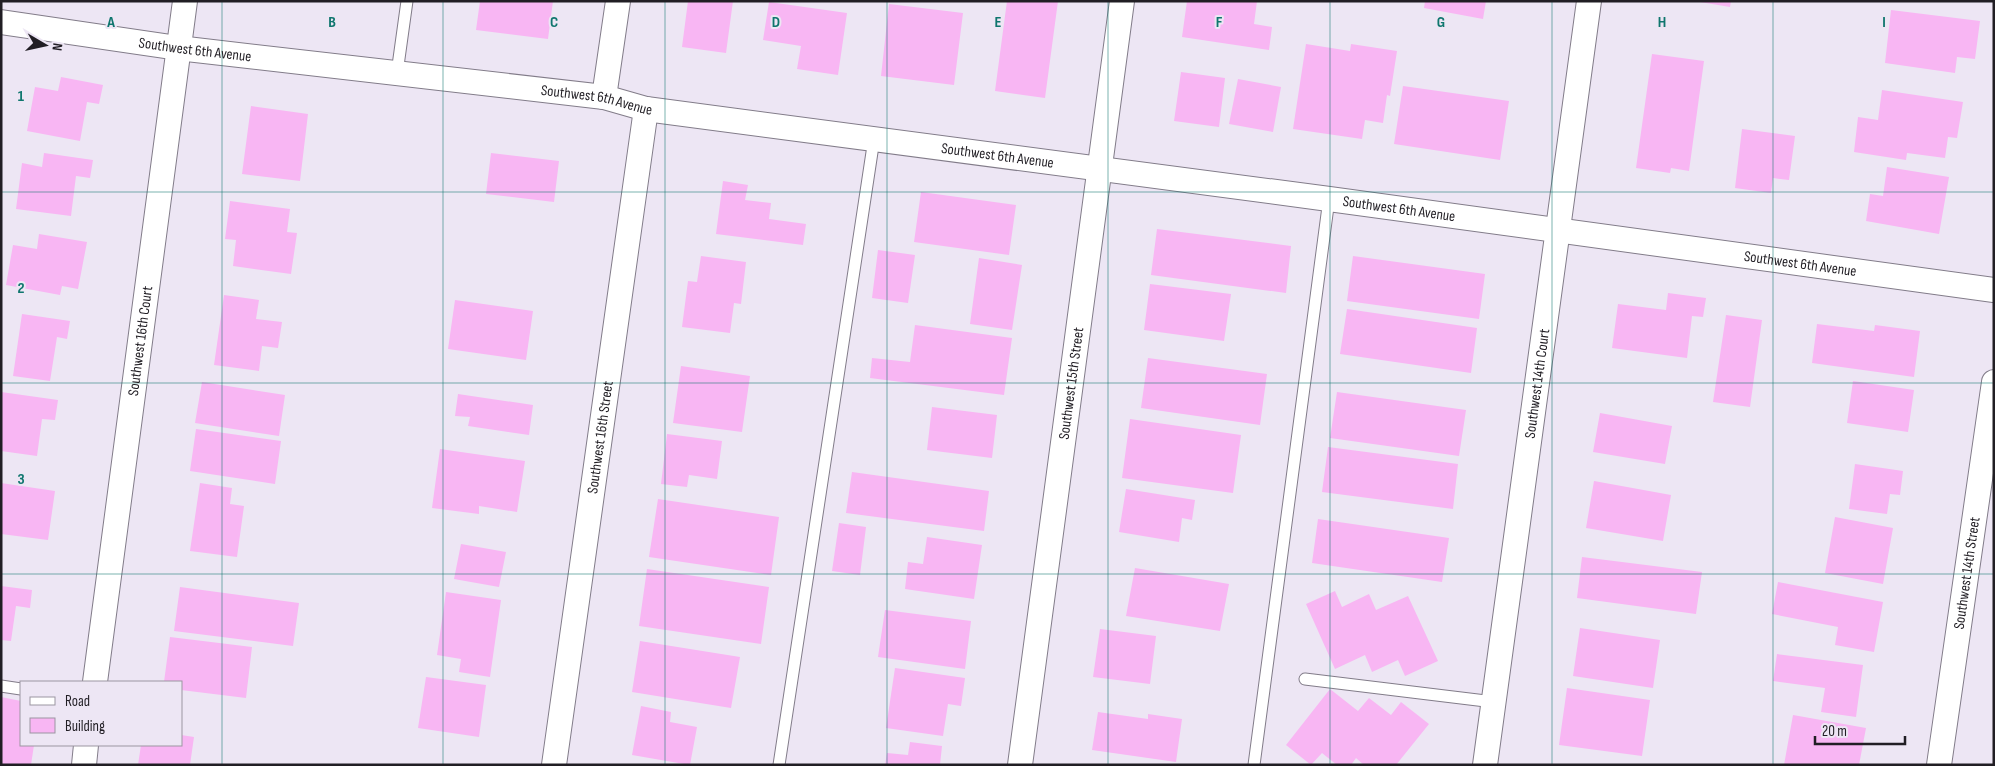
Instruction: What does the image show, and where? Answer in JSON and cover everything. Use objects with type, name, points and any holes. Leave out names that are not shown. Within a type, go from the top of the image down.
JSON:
[{"type":"street","name":"Southwest 16th Court","points":[[95,681],[184,1]]},
{"type":"street","points":[[604,97],[618,1]]},
{"type":"street","name":"Southwest 15th Street","points":[[1020,765],[1122,1]]},
{"type":"street","name":"Southwest 14th Court","points":[[1485,765],[1589,1]]},
{"type":"street","name":"Southwest 6th Avenue","points":[[1,22],[178,48],[604,97],[646,108],[1994,290]]},
{"type":"street","name":"Southwest 16th Street","points":[[554,765],[646,108]]},
{"type":"street","name":"Southwest 14th Street","points":[[1939,765],[1994,382]]},
{"type":"street","points":[[84,765],[86,746]]},
{"type":"lane","points":[[397,73],[407,1]]},
{"type":"lane","points":[[779,765],[874,139]]},
{"type":"lane","points":[[1254,765],[1329,199]]},
{"type":"lane","points":[[1304,679],[1494,702]]},
{"type":"lane","points":[[1,686],[20,689]]},
{"type":"building","points":[[480,1],[553,1],[548,39],[476,30]]},
{"type":"building","points":[[688,1],[733,1],[726,53],[682,47]]},
{"type":"building","points":[[1007,1],[1058,1],[1045,98],[995,91]]},
{"type":"building","points":[[1187,1],[1257,1],[1254,24],[1272,27],[1269,50],[1182,37]]},
{"type":"building","points":[[1425,1],[1486,1],[1483,19],[1424,8]]},
{"type":"building","points":[[1694,1],[1731,1],[1730,7]]},
{"type":"building","points":[[769,2],[847,13],[838,75],[797,69],[801,46],[763,40]]},
{"type":"building","points":[[889,4],[963,13],[954,85],[881,76]]},
{"type":"building","points":[[1891,10],[1980,21],[1975,59],[1957,57],[1955,73],[1885,63]]},
{"type":"building","points":[[1306,44],[1350,51],[1351,44],[1397,51],[1390,96],[1387,95],[1383,123],[1365,120],[1362,139],[1293,129]]},
{"type":"building","points":[[1652,54],[1704,61],[1689,171],[1671,168],[1670,173],[1636,168]]},
{"type":"building","points":[[1181,72],[1225,78],[1219,127],[1174,121]]},
{"type":"building","points":[[61,77],[103,85],[99,104],[87,102],[80,141],[27,131],[35,87],[58,91]]},
{"type":"building","points":[[1238,79],[1281,87],[1273,132],[1229,124]]},
{"type":"building","points":[[1403,86],[1509,101],[1500,160],[1394,144]]},
{"type":"building","points":[[1882,90],[1963,102],[1957,138],[1948,137],[1945,158],[1907,153],[1906,160],[1854,152],[1858,117],[1878,120]]},
{"type":"building","points":[[251,106],[308,114],[300,181],[242,174]]},
{"type":"building","points":[[1742,129],[1795,136],[1789,180],[1773,178],[1771,193],[1735,188]]},
{"type":"building","points":[[44,153],[93,160],[90,178],[76,176],[71,216],[16,209],[22,163],[42,167]]},
{"type":"building","points":[[491,153],[559,161],[554,202],[486,194]]},
{"type":"building","points":[[1887,167],[1949,177],[1939,234],[1866,221],[1870,194],[1883,196]]},
{"type":"building","points":[[723,181],[748,185],[745,200],[771,203],[769,219],[806,224],[803,245],[716,234]]},
{"type":"building","points":[[921,192],[1016,205],[1009,255],[914,242]]},
{"type":"building","points":[[230,201],[290,209],[287,232],[297,233],[291,274],[233,266],[236,240],[225,239]]},
{"type":"building","points":[[1157,229],[1291,246],[1286,293],[1151,275]]},
{"type":"building","points":[[39,234],[87,242],[78,289],[62,286],[60,295],[6,285],[13,245],[37,249]]},
{"type":"building","points":[[878,250],[915,255],[908,303],[872,298]]},
{"type":"building","points":[[701,256],[746,262],[741,304],[734,303],[730,333],[682,327],[688,281],[697,282]]},
{"type":"building","points":[[1353,256],[1485,274],[1479,319],[1347,301]]},
{"type":"building","points":[[979,258],[1022,265],[1012,330],[970,324]]},
{"type":"building","points":[[1150,284],[1231,294],[1224,341],[1144,330]]},
{"type":"building","points":[[1668,293],[1706,298],[1703,317],[1692,316],[1687,358],[1612,348],[1618,304],[1666,310]]},
{"type":"building","points":[[224,295],[259,300],[256,319],[282,322],[278,348],[262,346],[259,371],[214,365]]},
{"type":"building","points":[[455,300],[533,311],[526,360],[448,349]]},
{"type":"building","points":[[1347,309],[1477,328],[1471,373],[1340,354]]},
{"type":"building","points":[[22,314],[70,321],[67,339],[57,337],[50,381],[13,376]]},
{"type":"building","points":[[1726,315],[1762,320],[1750,407],[1713,402]]},
{"type":"building","points":[[1817,324],[1874,331],[1875,325],[1920,331],[1914,377],[1812,363]]},
{"type":"building","points":[[915,325],[1012,338],[1004,395],[870,378],[872,358],[910,362]]},
{"type":"building","points":[[1148,358],[1267,374],[1260,425],[1141,408]]},
{"type":"building","points":[[681,366],[750,376],[742,432],[673,423]]},
{"type":"building","points":[[1853,381],[1914,390],[1908,432],[1847,423]]},
{"type":"building","points":[[202,382],[285,395],[279,436],[195,423]]},
{"type":"building","points":[[1,392],[58,400],[55,420],[42,419],[37,456],[1,451]]},
{"type":"building","points":[[1337,392],[1466,410],[1459,456],[1330,438]]},
{"type":"building","points":[[458,394],[533,405],[529,435],[468,426],[470,417],[455,416]]},
{"type":"building","points":[[932,407],[997,415],[992,458],[927,450]]},
{"type":"building","points":[[1600,413],[1672,426],[1665,464],[1593,452]]},
{"type":"building","points":[[1130,419],[1241,435],[1233,493],[1122,478]]},
{"type":"building","points":[[196,429],[281,441],[275,484],[190,471]]},
{"type":"building","points":[[667,434],[722,441],[717,479],[689,475],[687,487],[661,484]]},
{"type":"building","points":[[1328,447],[1458,464],[1453,509],[1322,492]]},
{"type":"building","points":[[440,449],[525,461],[517,512],[479,506],[479,514],[432,508]]},
{"type":"building","points":[[1855,464],[1903,471],[1900,495],[1890,494],[1887,514],[1849,509]]},
{"type":"building","points":[[852,472],[989,491],[984,531],[846,513]]},
{"type":"building","points":[[1594,481],[1671,495],[1663,541],[1586,528]]},
{"type":"building","points":[[1,483],[55,491],[48,540],[1,534]]},
{"type":"building","points":[[200,483],[232,488],[230,504],[244,506],[237,557],[190,551]]},
{"type":"building","points":[[1126,489],[1195,500],[1192,520],[1182,518],[1179,542],[1119,532]]},
{"type":"building","points":[[658,499],[779,517],[771,575],[649,557]]},
{"type":"building","points":[[1835,517],[1893,528],[1883,584],[1825,573]]},
{"type":"building","points":[[1318,519],[1449,538],[1442,582],[1312,563]]},
{"type":"building","points":[[839,523],[866,527],[860,575],[832,571]]},
{"type":"building","points":[[927,537],[982,545],[974,599],[905,589],[908,562],[923,564]]},
{"type":"building","points":[[461,544],[506,552],[499,587],[454,579]]},
{"type":"building","points":[[1582,557],[1702,572],[1696,614],[1577,598]]},
{"type":"building","points":[[1135,568],[1229,584],[1220,631],[1126,616]]},
{"type":"building","points":[[647,569],[769,587],[761,644],[639,626]]},
{"type":"building","points":[[1778,582],[1883,602],[1874,652],[1835,645],[1838,627],[1772,614]]},
{"type":"building","points":[[1,586],[32,590],[30,608],[16,606],[11,641],[1,640]]},
{"type":"building","points":[[180,587],[299,603],[293,646],[174,631]]},
{"type":"building","points":[[1335,591],[1342,607],[1369,594],[1376,610],[1408,596],[1438,661],[1405,676],[1398,660],[1372,672],[1365,655],[1335,669],[1306,604]]},
{"type":"building","points":[[446,592],[501,600],[490,677],[459,672],[461,659],[437,655]]},
{"type":"building","points":[[885,610],[971,621],[965,669],[878,657]]},
{"type":"building","points":[[1580,628],[1660,640],[1653,688],[1573,676]]},
{"type":"building","points":[[1100,629],[1156,636],[1150,684],[1093,677]]},
{"type":"building","points":[[170,637],[252,647],[246,698],[182,690],[182,681],[164,681]]},
{"type":"building","points":[[640,641],[740,657],[731,708],[632,692]]},
{"type":"building","points":[[1777,654],[1863,665],[1856,717],[1821,712],[1825,688],[1773,681]]},
{"type":"building","points":[[895,668],[965,678],[961,706],[948,704],[943,736],[886,728]]},
{"type":"building","points":[[426,677],[486,685],[479,737],[418,728]]},
{"type":"building","points":[[1567,688],[1650,700],[1642,756],[1559,745]]},
{"type":"building","points":[[1330,689],[1358,711],[1369,698],[1391,715],[1401,702],[1429,724],[1396,765],[1364,765],[1356,758],[1351,765],[1337,765],[1322,753],[1311,765],[1286,745]]},
{"type":"building","points":[[1,697],[20,701],[20,746],[34,746],[31,765],[1,765]]},
{"type":"building","points":[[641,706],[671,712],[670,722],[697,727],[690,765],[632,755]]},
{"type":"building","points":[[1098,712],[1148,719],[1148,714],[1182,719],[1176,762],[1092,750]]},
{"type":"building","points":[[1793,715],[1866,728],[1859,765],[1784,765]]},
{"type":"building","points":[[182,735],[194,737],[190,765],[138,765],[141,746],[182,746]]},
{"type":"building","points":[[910,742],[942,746],[940,765],[885,765],[887,753],[908,755]]}]
